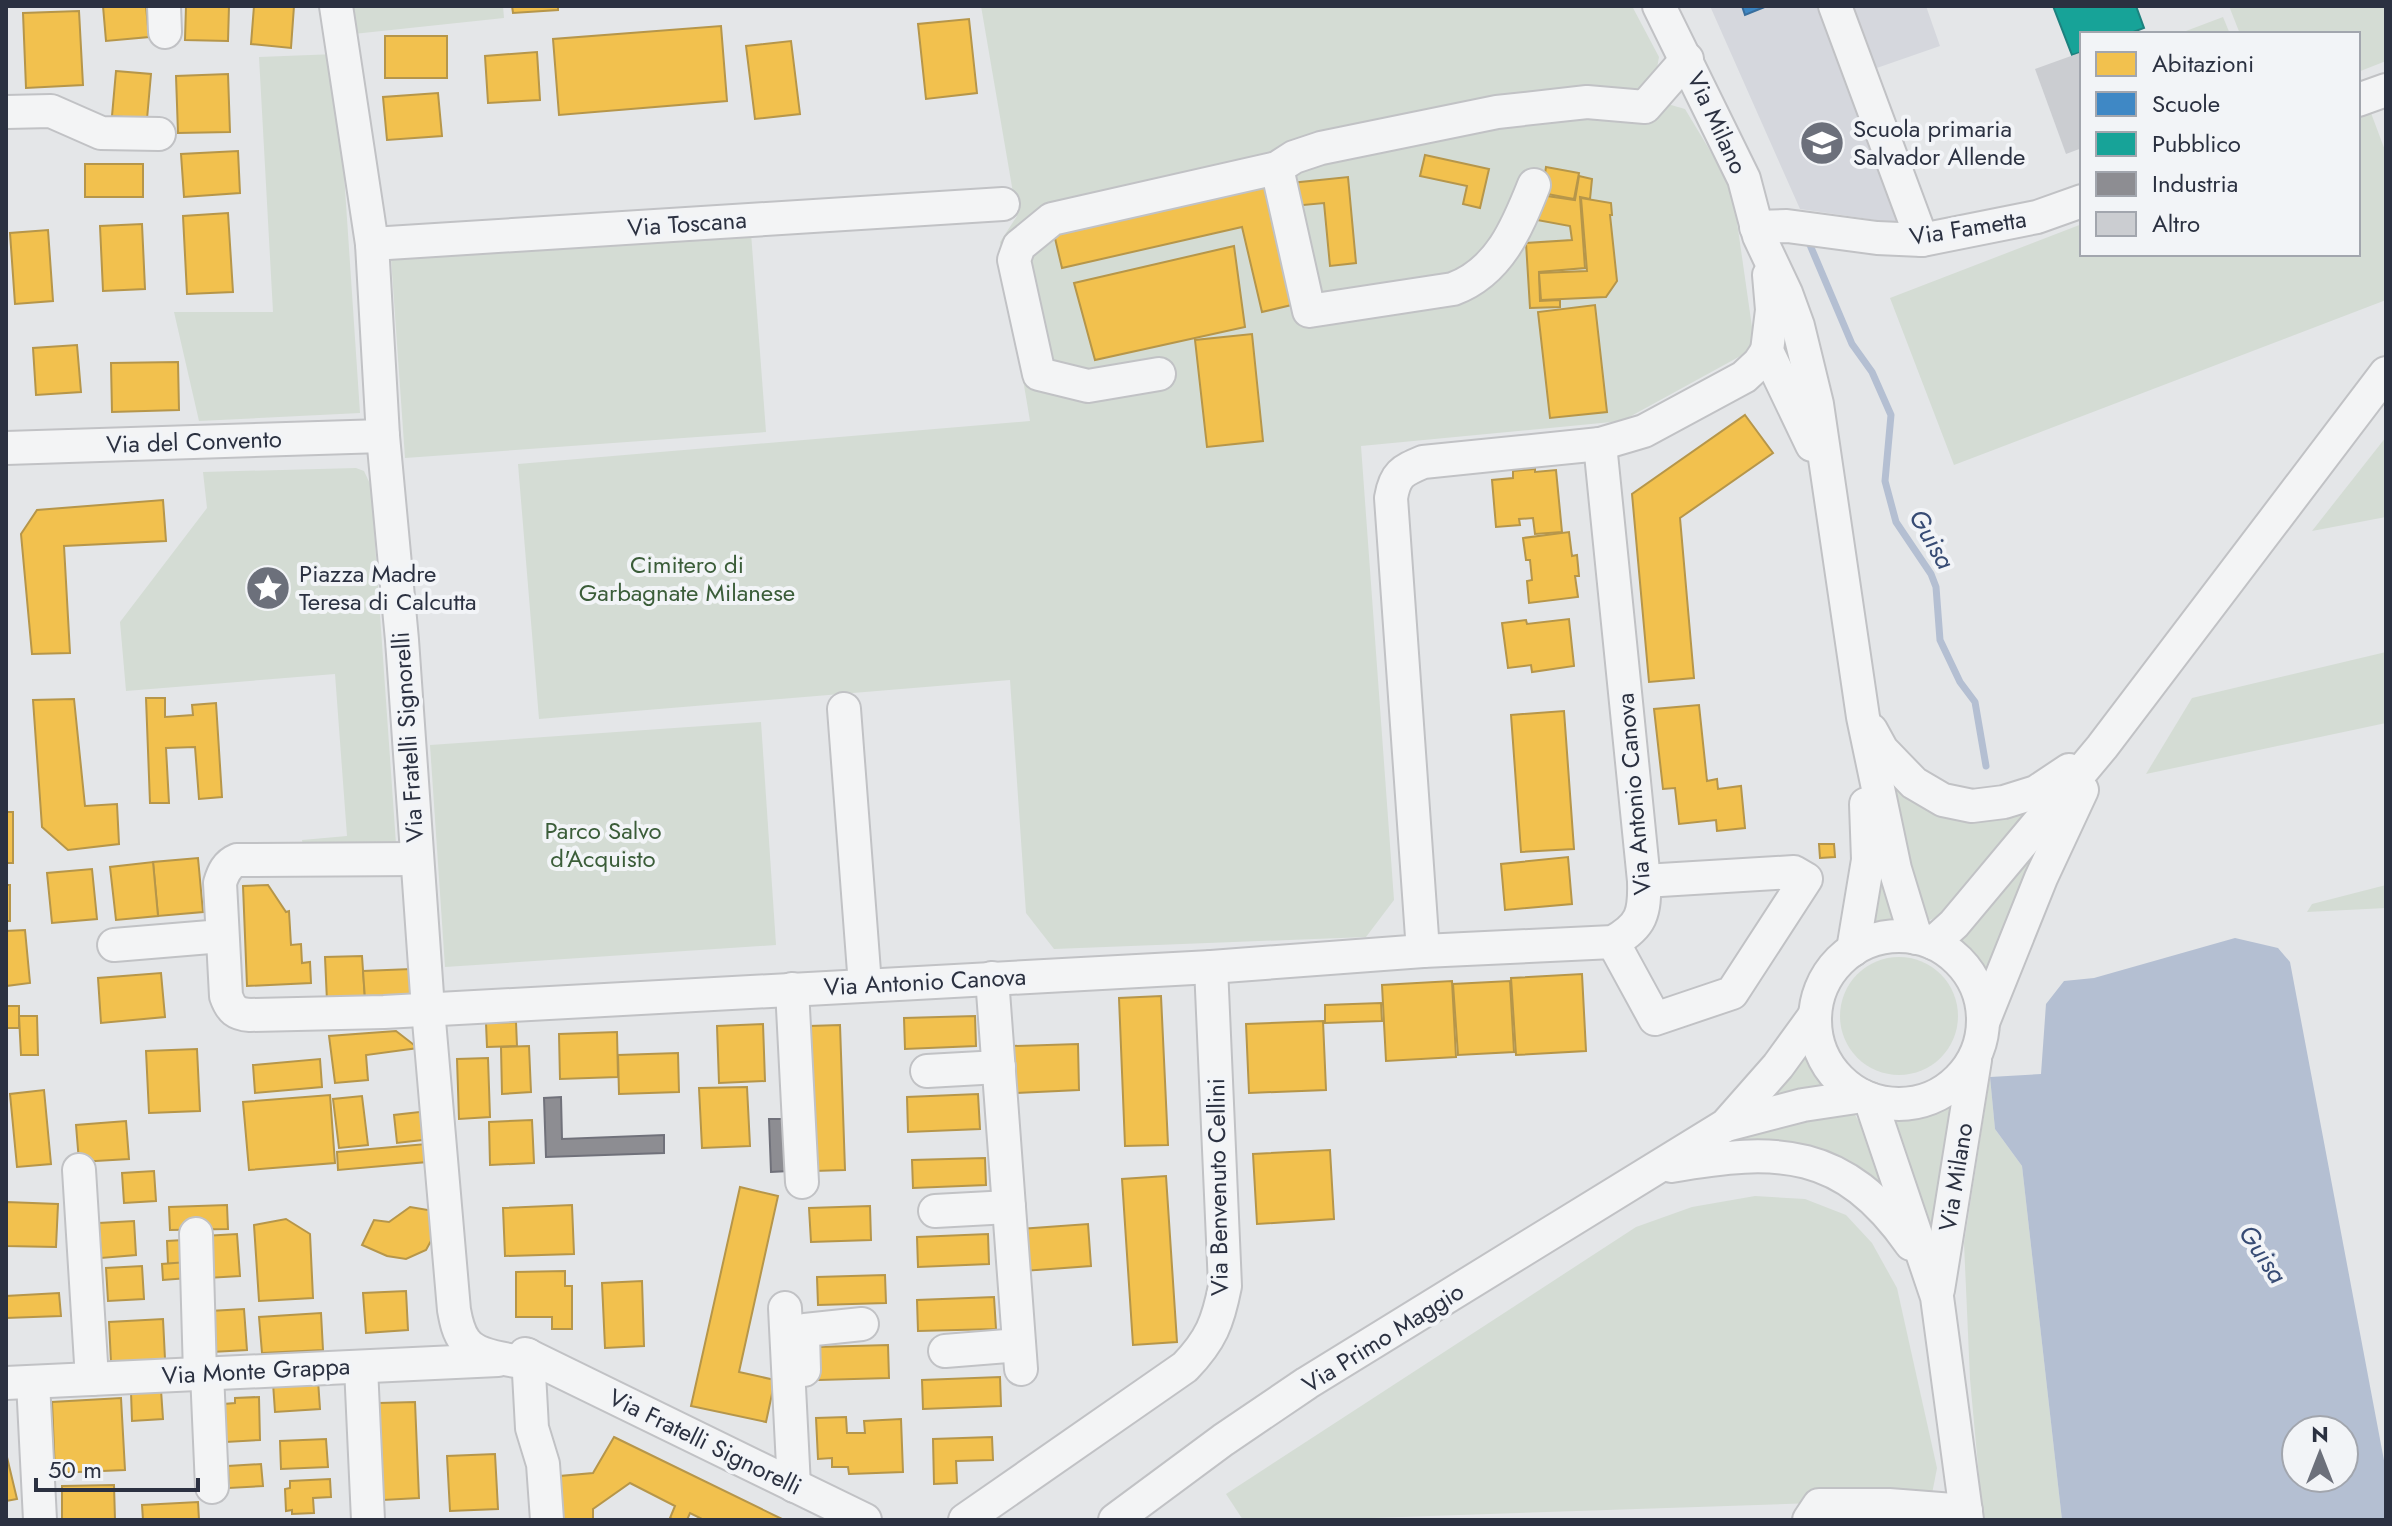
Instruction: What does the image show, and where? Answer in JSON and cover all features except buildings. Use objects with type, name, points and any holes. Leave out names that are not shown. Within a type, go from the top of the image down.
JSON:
[{"type":"street","name":"Via Fratelli Signorelli","points":[[336,6],[372,244],[383,436],[402,640],[428,1009],[451,1290],[457,1325],[467,1344],[526,1360],[865,1520]]},
{"type":"street","name":"Via Milano","points":[[1659,6],[1744,179],[1771,291],[1767,351]]},
{"type":"street","points":[[1835,6],[1922,240]]},
{"type":"street","points":[[1159,374],[1088,386],[1039,374],[1014,260],[1019,246],[1052,219],[1277,168],[1294,157],[1321,148],[1497,112],[1587,102],[1645,107],[1687,59]]},
{"type":"street","points":[[2360,99],[2386,90]]},
{"type":"street","points":[[6,112],[51,111],[101,133],[159,134]]},
{"type":"street","points":[[1277,168],[1309,311],[1453,289],[1469,282],[1510,241],[1534,185]]},
{"type":"street","name":"Via Fametta","points":[[1759,236],[1787,226],[1922,240],[2037,217],[2080,202]]},
{"type":"street","name":"Via Toscana","points":[[372,244],[1003,204]]},
{"type":"street","name":"Via Milano","points":[[1759,236],[1786,293],[1796,378],[1829,485],[1863,717],[1895,869],[1925,940]]},
{"type":"street","points":[[1423,951],[1391,498],[1394,482],[1405,470],[1423,462],[1600,444],[1644,431],[1744,377],[1767,351],[1790,354],[1796,378],[1744,377]]},
{"type":"street","points":[[1925,940],[1954,924],[2102,747],[2386,373]]},
{"type":"street","name":"Via del Convento","points":[[6,448],[383,436]]},
{"type":"street","name":"Via Antonio Canova","points":[[222,936],[226,996],[232,1010],[240,1015],[428,1009],[1613,942],[1629,933],[1639,921],[1644,881],[1600,444]]},
{"type":"street","points":[[844,709],[865,985]]},
{"type":"street","name":"Via Milano","points":[[1853,950],[1868,860],[1863,717]]},
{"type":"street","points":[[1863,717],[1882,750],[1914,783],[1943,800],[1972,806],[2004,802],[2036,792],[2102,747]]},
{"type":"street","points":[[1984,1020],[1980,996],[1970,974],[1960,962],[1925,940],[1884,938],[1853,950],[1831,971],[1818,999],[1815,1015],[1819,1047],[1827,1062],[1836,1076],[1866,1098],[1900,1104],[1931,1098],[1957,1082],[1976,1057],[1984,1020],[2041,878],[2102,747]]},
{"type":"street","points":[[114,945],[222,936],[220,883],[224,871],[237,860],[417,859]]},
{"type":"street","points":[[1613,942],[1655,1019],[1732,993],[1806,879],[1794,872],[1644,881]]},
{"type":"street","name":"Via Benvenuto Cellini","points":[[965,1520],[1185,1367],[1205,1346],[1219,1318],[1225,1286],[1211,967]]},
{"type":"street","points":[[945,1351],[1020,1357],[992,978]]},
{"type":"street","points":[[792,989],[802,1182]]},
{"type":"street","name":"Via Primo Maggio","points":[[1115,1520],[1307,1383],[1726,1125],[1778,1066],[1815,1015]]},
{"type":"street","name":"Via Milano","points":[[1937,1297],[1976,1057]]},
{"type":"street","points":[[927,1071],[999,1067]]},
{"type":"street","name":"Via Milano","points":[[1866,1098],[1937,1297],[1967,1516]]},
{"type":"street","name":"Via Primo Maggio","points":[[1726,1125],[1803,1105],[1866,1098]]},
{"type":"street","name":"Via Primo Maggio","points":[[1659,1168],[1740,1155],[1777,1156],[1832,1170],[1863,1189],[1893,1219],[1913,1247],[1937,1297]]},
{"type":"street","points":[[79,1170],[92,1379]]},
{"type":"street","points":[[935,1211],[1009,1207]]},
{"type":"street","points":[[196,1234],[212,1487]]},
{"type":"street","points":[[785,1308],[794,1486]]},
{"type":"street","points":[[792,1438],[801,1434],[806,1425],[805,1330],[862,1324]]},
{"type":"street","points":[[526,1360],[532,1428],[543,1464],[547,1520]]},
{"type":"street","name":"Via Monte Grappa","points":[[20,1382],[526,1360]]},
{"type":"street","points":[[361,1367],[368,1520]]},
{"type":"street","points":[[20,1382],[40,1520]]},
{"type":"street","points":[[1809,1520],[1819,1505],[1889,1505],[1967,1516]]},
{"type":"shaded area","name":"Scuola primaria Salvador Allende","points":[[1710,6],[1926,6],[1940,46],[1848,78],[1903,224],[1800,209]]},
{"type":"green space","points":[[341,6],[503,6],[504,18],[344,35]]},
{"type":"green space","name":"Cimitero di Garbagnate Milanese","points":[[981,6],[1632,6],[1659,57],[1654,85],[1664,103],[1685,109],[1732,187],[1755,348],[1622,421],[1361,446],[1394,900],[1366,937],[1054,949],[1026,913],[1010,680],[539,719],[518,464],[1030,421],[1000,242],[1017,216]]},
{"type":"green space","points":[[2229,6],[2386,6],[2386,61],[2360,71],[2360,32],[2239,32]]},
{"type":"green space","points":[[2223,17],[2229,32],[2183,32]]},
{"type":"green space","points":[[336,54],[360,413],[199,421],[174,312],[273,312],[259,57]]},
{"type":"green space","points":[[2371,113],[2386,153],[2386,300],[1954,465],[1890,298],[2080,225],[2080,256],[2360,256],[2360,117]]},
{"type":"green space","points":[[751,233],[766,432],[405,458],[391,258]]},
{"type":"green space","points":[[2386,437],[2386,517],[2312,531]]},
{"type":"green space","points":[[356,468],[364,471],[371,486],[396,844],[303,846],[302,840],[347,836],[335,674],[126,691],[120,622],[207,508],[203,472]]},
{"type":"green space","points":[[2386,652],[2386,723],[2146,774],[2192,698]]},
{"type":"green space","name":"Parco Salvo d'Acquisto","points":[[761,722],[776,945],[445,967],[430,745]]},
{"type":"green space","points":[[1892,784],[2025,811],[1969,888],[1943,913],[1930,920],[1921,916]]},
{"type":"green space","points":[[2045,827],[1989,971],[1984,973],[1973,957],[1953,939]]},
{"type":"green space","points":[[1876,863],[1897,921],[1866,930]]},
{"type":"green space","points":[[2386,885],[2386,908],[2307,912],[2312,904]]},
{"type":"green space","points":[[1899,957],[1921,962],[1941,974],[1953,994],[1958,1016],[1953,1038],[1941,1058],[1921,1070],[1899,1075],[1877,1070],[1857,1058],[1845,1038],[1840,1016],[1845,994],[1857,974],[1877,962]]},
{"type":"green space","points":[[1806,1041],[1817,1067],[1835,1087],[1758,1108]]},
{"type":"green space","points":[[1990,1077],[1995,1129],[2022,1166],[2062,1520],[1983,1520],[1970,1379],[1964,1243]]},
{"type":"green space","points":[[1959,1088],[1935,1243],[1881,1111],[1923,1109]]},
{"type":"green space","points":[[1852,1110],[1891,1191],[1722,1143],[1747,1130]]},
{"type":"green space","points":[[1755,1196],[1805,1199],[1846,1215],[1872,1243],[1897,1288],[1937,1468],[1931,1499],[1243,1520],[1226,1494],[1636,1227],[1692,1207]]},
{"type":"water","points":[[2235,938],[2278,948],[2290,962],[2386,1471],[2386,1520],[2062,1520],[2022,1166],[1995,1129],[1990,1077],[2041,1074],[2046,1004],[2064,981],[2094,978]]},
{"type":"waterway","name":"Guisa","points":[[1810,245],[1852,344],[1872,372],[1891,415],[1885,481],[1896,522],[1931,574],[1936,587],[1940,640],[1960,682],[1975,702],[1986,766]]},
{"type":"place","name":"Scuola primaria Salvador Allende","points":[[1822,143]]},
{"type":"place","name":"Piazza Madre Teresa di Calcutta","points":[[268,588]]}]
